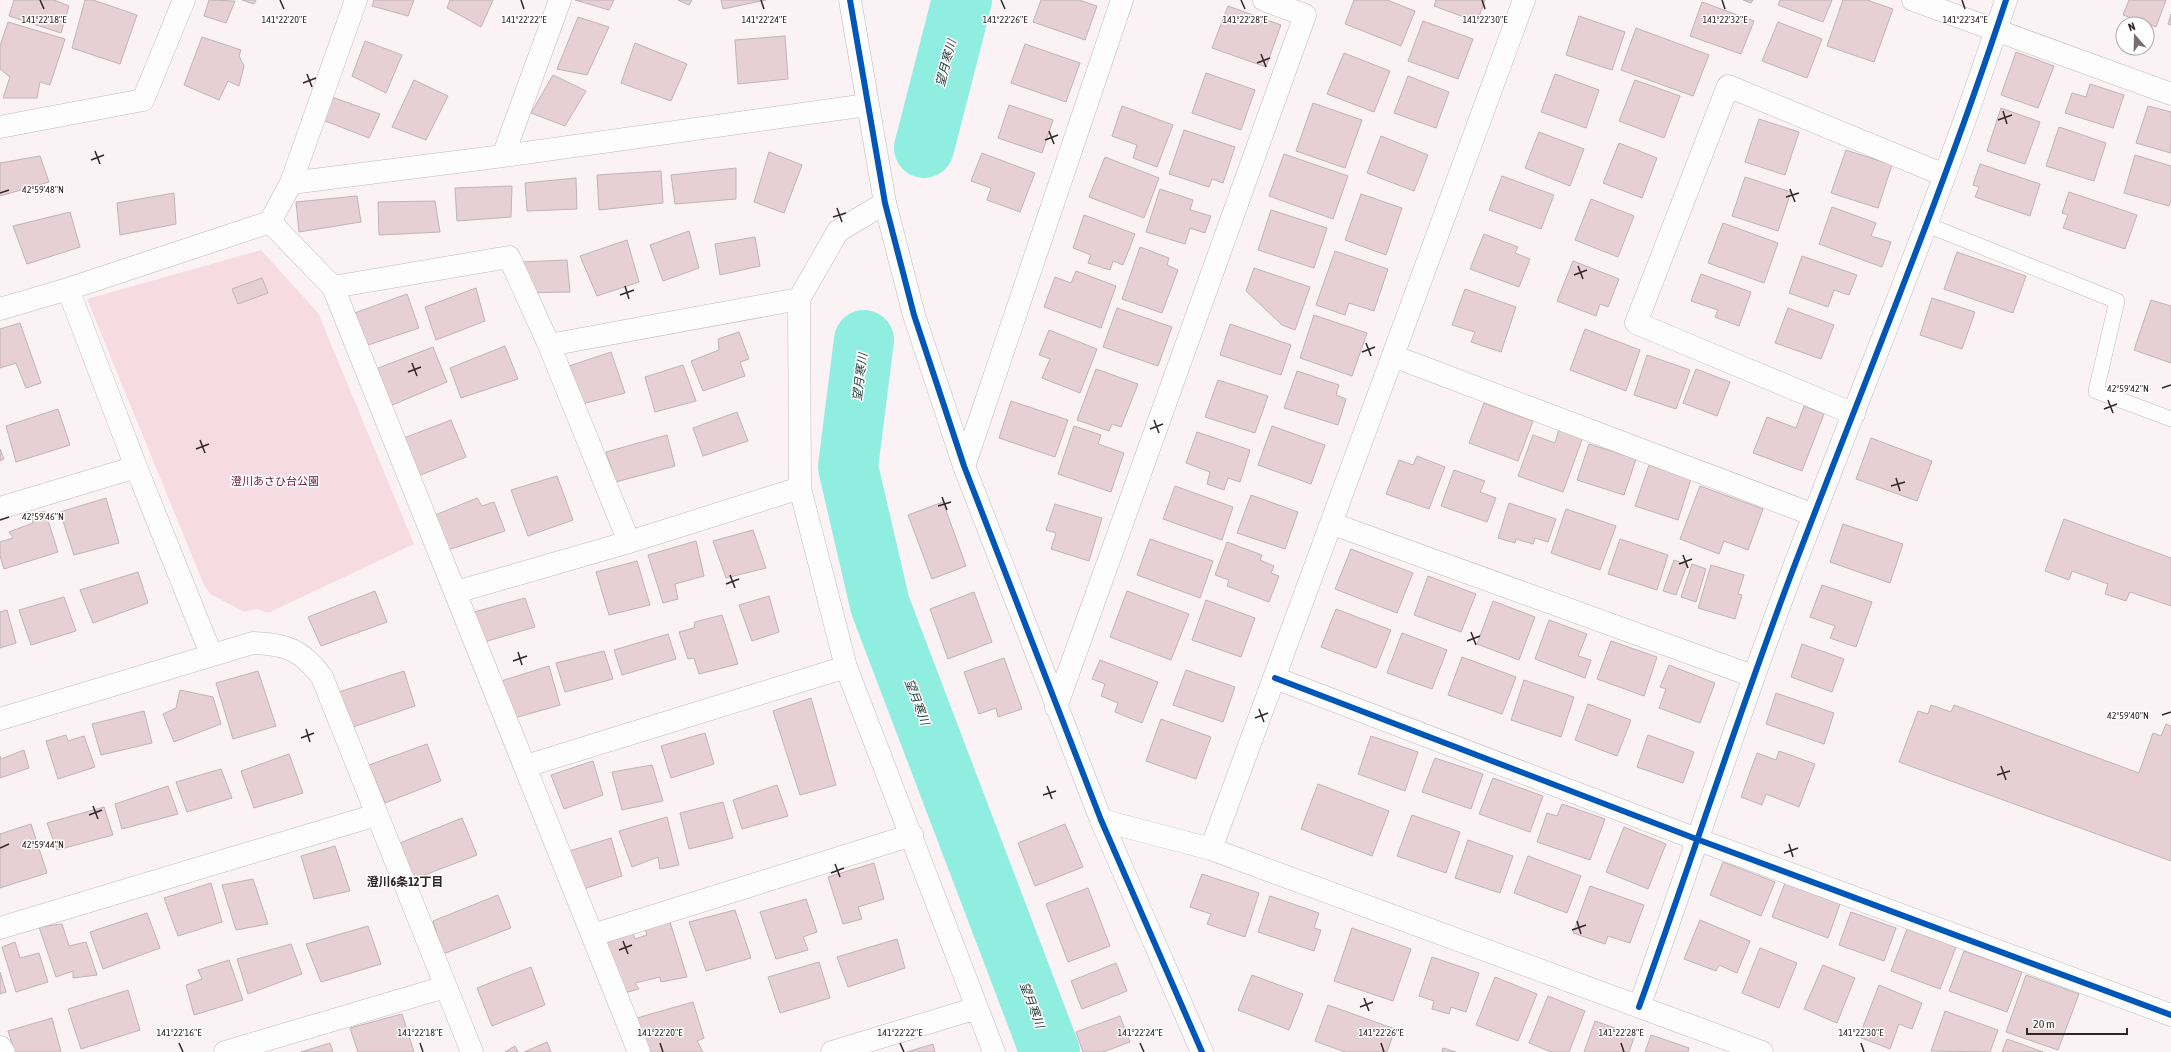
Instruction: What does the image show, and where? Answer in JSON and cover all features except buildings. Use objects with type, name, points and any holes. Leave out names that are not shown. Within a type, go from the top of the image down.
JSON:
[{"type":"street","points":[[0,127],[143,100],[184,0]]},
{"type":"street","points":[[0,309],[68,289],[270,222],[291,183],[356,0]]},
{"type":"street","points":[[503,156],[560,0]]},
{"type":"street","points":[[850,0],[885,203],[914,315],[964,466],[1101,820],[1202,1052]]},
{"type":"street","points":[[964,466],[1122,0]]},
{"type":"street","points":[[1056,707],[1305,16],[1264,0]]},
{"type":"street","points":[[1211,849],[1333,524],[1524,0]]},
{"type":"street","points":[[1913,0],[2171,94]]},
{"type":"street","points":[[1639,1007],[1699,840],[1754,676],[1944,175],[2006,0]]},
{"type":"street","points":[[1854,414],[1636,323],[1728,86],[1944,175]]},
{"type":"street","points":[[291,183],[503,156],[867,105]]},
{"type":"street","points":[[885,203],[838,231],[799,299],[800,488],[846,667],[912,835],[994,1052]]},
{"type":"street","points":[[270,222],[333,287],[640,1052]]},
{"type":"street","points":[[333,287],[509,257],[549,345],[629,542]]},
{"type":"street","points":[[68,289],[136,467],[212,654]]},
{"type":"street","points":[[549,345],[799,299]]},
{"type":"street","points":[[1393,356],[1814,515]]},
{"type":"street","points":[[0,508],[136,467]]},
{"type":"street","points":[[456,592],[629,542],[800,488]]},
{"type":"street","points":[[1333,524],[1754,676]]},
{"type":"street","points":[[0,718],[253,643],[277,644],[298,652],[314,665],[322,677],[472,1052]]},
{"type":"street","points":[[526,766],[846,667]]},
{"type":"street","points":[[1275,678],[1699,840],[2171,1015]]},
{"type":"street","points":[[0,928],[376,815]]},
{"type":"street","points":[[1101,820],[1211,849],[1762,1052]]},
{"type":"street","points":[[593,935],[912,835]]},
{"type":"street","points":[[225,1052],[445,987]]},
{"type":"street","points":[[832,1052],[977,1008]]},
{"type":"street","points":[[0,1047],[4,1052]]},
{"type":"lane","points":[[1925,224],[2117,301],[2096,391],[2171,419]]},
{"type":"green space","name":"澄川あさひ台公園","points":[[261,250],[318,313],[414,544],[268,613],[257,609],[245,612],[210,594],[204,585],[87,299]]},
{"type":"waterway","name":"望月寒川","points":[[924,148],[962,0]]},
{"type":"waterway","name":"望月寒川","points":[[864,340],[848,467],[880,605],[1050,1052]]},
{"type":"cycle path","points":[[850,0],[885,203],[914,315],[964,466],[1101,820],[1202,1052]]},
{"type":"cycle path","points":[[1639,1007],[1769,633],[1928,219],[2006,0]]},
{"type":"cycle path","points":[[1275,678],[1699,840],[2171,1015]]},
{"type":"district","name":"澄川6条12丁目","points":[[405,882]]}]
